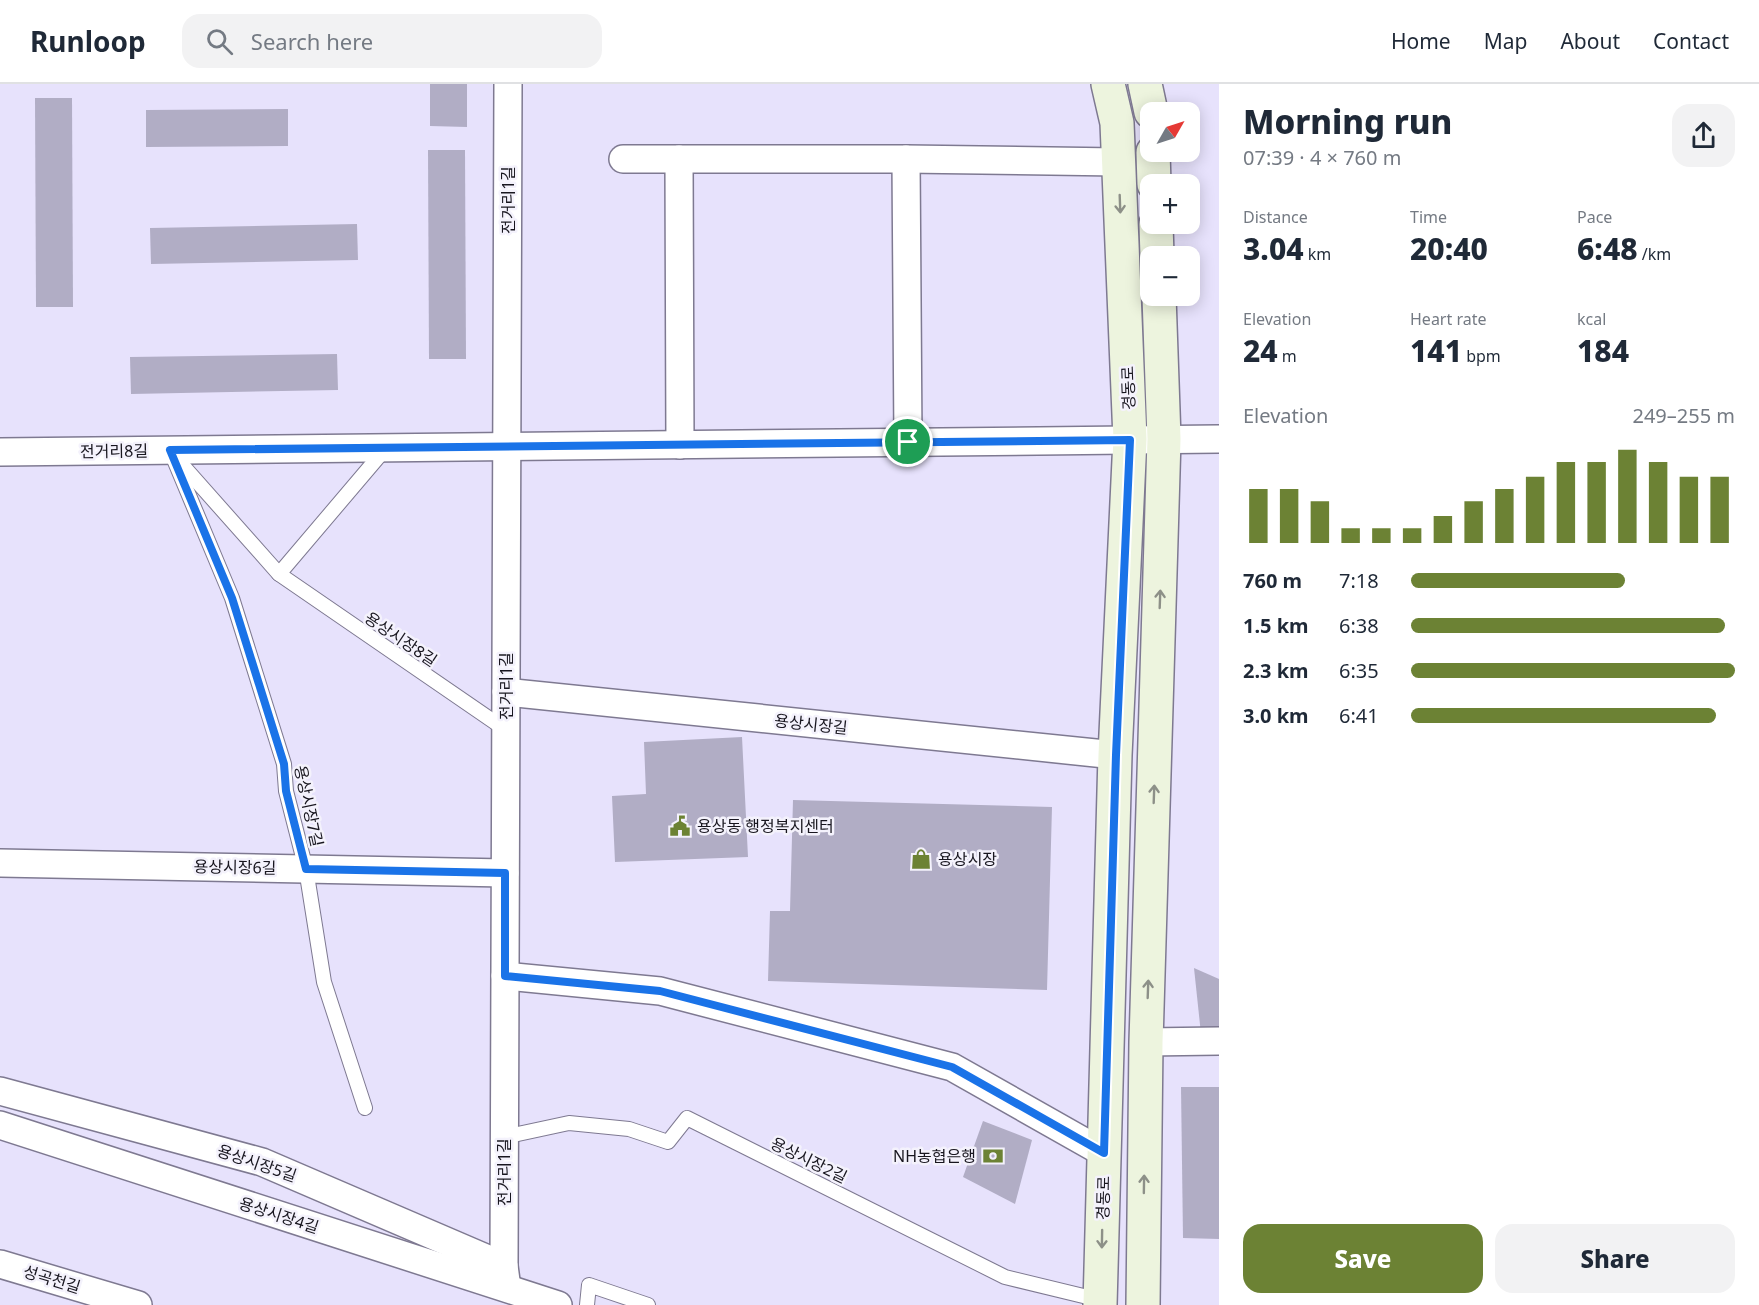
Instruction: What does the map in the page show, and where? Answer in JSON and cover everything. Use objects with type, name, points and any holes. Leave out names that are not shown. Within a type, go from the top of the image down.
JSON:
[{"type":"street","name":"전거리1길","points":[[506,1277],[504,1137],[508,84]]},
{"type":"street","name":"경동로","points":[[1100,1302],[1116,755],[1130,440],[1117,123],[1108,84]]},
{"type":"street","points":[[622,159],[1118,162]]},
{"type":"street","points":[[679,159],[680,445]]},
{"type":"street","points":[[906,159],[908,442]]},
{"type":"street","name":"경동로","points":[[1143,1305],[1146,1042],[1164,439],[1159,306]]},
{"type":"street","name":"전거리8길","points":[[0,452],[1219,439]]},
{"type":"street","name":"용상시장길","points":[[506,692],[1116,755]]},
{"type":"street","name":"용상시장6길","points":[[0,863],[505,873]]},
{"type":"street","points":[[505,976],[660,991],[952,1067],[1104,1153]]},
{"type":"street","points":[[1146,1042],[1219,1041]]},
{"type":"street","name":"용상시장5길","points":[[0,1091],[262,1162],[506,1277]]},
{"type":"street","name":"용상시장4길","points":[[0,1125],[506,1277],[558,1305]]},
{"type":"street","name":"성곡천길","points":[[0,1264],[138,1305]]},
{"type":"lane","points":[[279,574],[386,448]]},
{"type":"lane","name":"용상시장8길","points":[[170,450],[279,574],[506,730]]},
{"type":"lane","name":"용상시장7길","points":[[170,450],[232,598],[284,764],[286,791],[306,869],[324,982],[365,1108]]},
{"type":"lane","name":"용상시장2길","points":[[504,1137],[569,1123],[629,1129],[668,1142],[687,1118],[1005,1277],[1100,1302]]},
{"type":"lane","points":[[587,1305],[589,1285],[648,1305]]},
{"type":"building","points":[[430,84],[467,84],[467,127],[430,126]]},
{"type":"building","points":[[35,98],[72,98],[73,307],[36,307]]},
{"type":"building","points":[[288,109],[288,146],[146,147],[146,110]]},
{"type":"building","points":[[428,150],[465,150],[466,359],[429,359]]},
{"type":"building","points":[[357,224],[358,260],[151,264],[150,228]]},
{"type":"building","points":[[337,354],[338,390],[131,394],[130,357]]},
{"type":"building","name":"용상동 행정복지센터","points":[[742,737],[748,857],[615,862],[612,796],[646,794],[644,742]]},
{"type":"building","name":"용상시장","points":[[793,800],[1052,807],[1047,990],[768,981],[770,911],[790,911]]},
{"type":"building","points":[[1194,968],[1219,979],[1219,1035],[1201,1034]]},
{"type":"building","points":[[1181,1087],[1219,1087],[1219,1239],[1183,1238]]},
{"type":"building","points":[[983,1121],[1032,1140],[1015,1204],[963,1177]]},
{"type":"place","name":"용상동 행정복지센터","points":[[680,826]]},
{"type":"place","name":"용상시장","points":[[921,859]]},
{"type":"place","name":"NH농협은행","points":[[993,1156]]},
{"type":"route","points":[[1130,440],[1116,755],[1104,1153],[952,1067],[660,991],[505,976],[505,873],[306,869],[286,791],[284,764],[232,598],[170,450],[908,442],[1130,440]]}]
